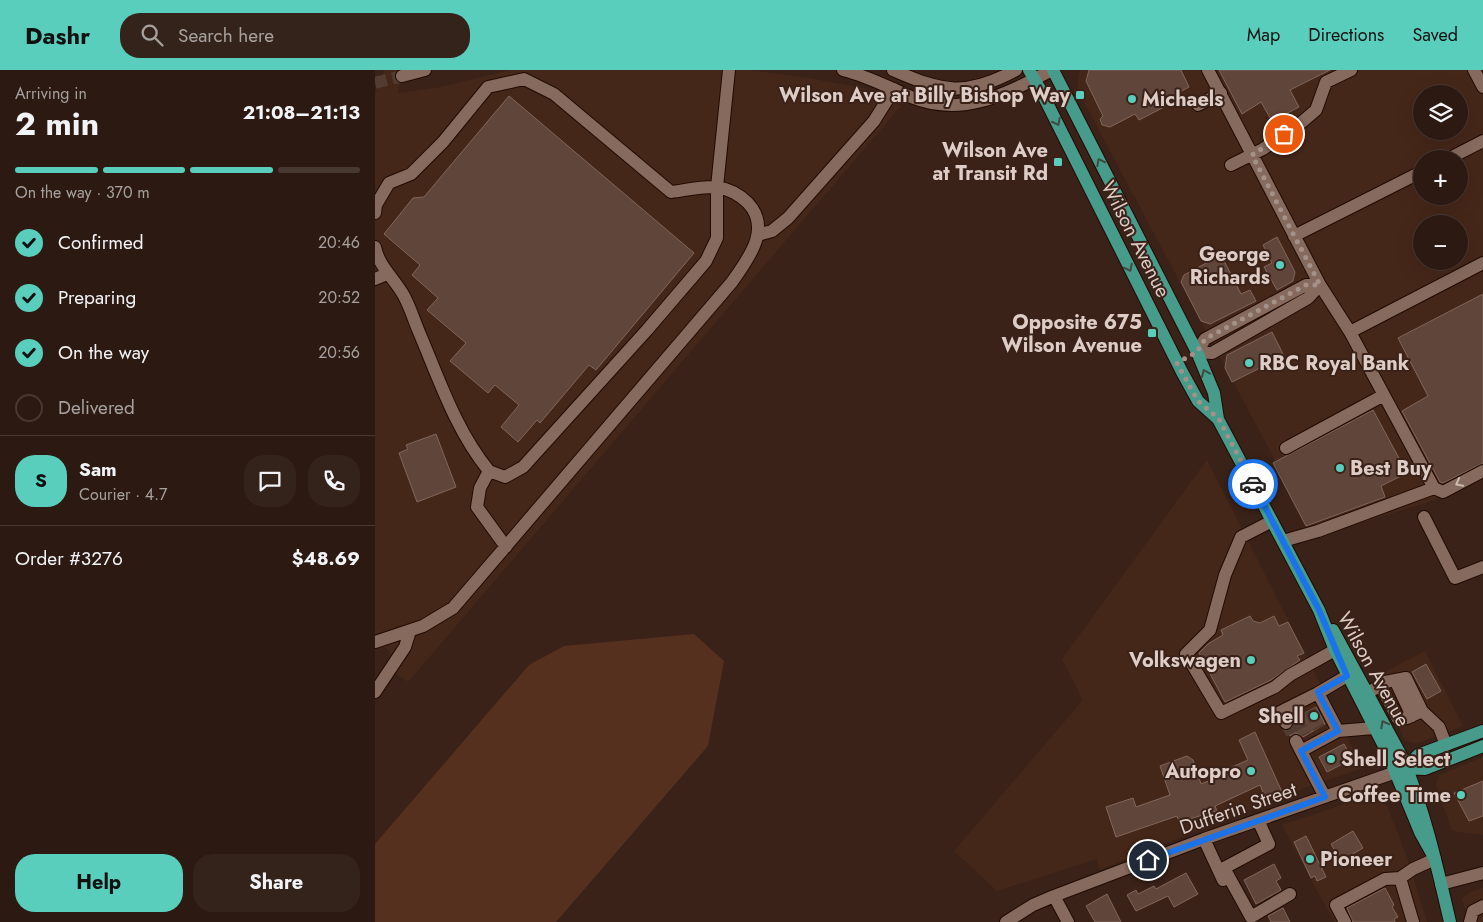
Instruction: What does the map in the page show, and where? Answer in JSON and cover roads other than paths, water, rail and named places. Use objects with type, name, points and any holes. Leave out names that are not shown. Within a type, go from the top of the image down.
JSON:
[{"type":"main road","name":"Wilson Avenue","points":[[1053,70],[1197,352],[1214,393],[1219,419],[1319,610],[1347,676],[1374,728],[1401,770]]},
{"type":"main road","name":"Wilson Avenue","points":[[1031,75],[1177,363],[1198,401],[1219,419]]},
{"type":"main road","points":[[1177,363],[1197,352]]},
{"type":"main road","name":"Wilson Avenue","points":[[1319,610],[1339,639],[1368,693],[1401,770],[1420,832],[1435,859],[1449,922]]},
{"type":"main road","name":"Dufferin Street","points":[[1401,770],[1418,755],[1483,731]]},
{"type":"main road","name":"Dufferin Street","points":[[1401,770],[1425,769],[1483,746]]},
{"type":"street","points":[[402,76],[425,70]]},
{"type":"street","points":[[375,247],[381,276],[403,295],[445,395],[472,451],[489,471],[505,477],[523,467],[647,330],[706,261],[717,238],[717,188],[729,70]]},
{"type":"street","points":[[843,70],[927,102],[962,105],[989,100],[1031,75],[1053,70]]},
{"type":"street","points":[[758,235],[772,231],[787,218],[874,121],[889,86],[885,70]]},
{"type":"street","points":[[893,70],[933,86],[962,89],[983,85],[1016,70]]},
{"type":"street","points":[[1208,70],[1320,285],[1350,332],[1434,488],[1443,492],[1483,471]]},
{"type":"street","points":[[1231,165],[1252,155],[1303,122],[1316,110],[1326,82],[1351,70]]},
{"type":"street","points":[[1474,70],[1483,87]]},
{"type":"street","points":[[375,213],[376,205],[389,183],[411,174],[443,142],[489,87],[524,79],[554,94],[671,192],[717,188],[733,192],[754,210],[758,224],[758,235],[751,254],[732,282],[453,608],[423,626],[375,642]]},
{"type":"street","points":[[1198,105],[1221,93]]},
{"type":"street","points":[[1466,150],[1483,141]]},
{"type":"street","points":[[1294,236],[1413,176]]},
{"type":"street","points":[[1350,332],[1483,263]]},
{"type":"street","points":[[1197,352],[1212,353],[1308,298],[1320,285]]},
{"type":"street","points":[[1285,448],[1384,395]]},
{"type":"street","points":[[489,471],[480,488],[477,507],[506,547]]},
{"type":"street","points":[[1283,541],[1318,531],[1434,488]]},
{"type":"street","points":[[1424,517],[1455,578],[1482,570]]},
{"type":"street","points":[[1272,520],[1241,537],[1225,575],[1210,630],[1186,654],[1221,714],[1275,687],[1290,675],[1335,650]]},
{"type":"street","points":[[375,692],[405,647],[410,630]]},
{"type":"street","points":[[1291,716],[1308,705],[1318,692],[1347,676]]},
{"type":"street","points":[[1368,693],[1380,685],[1406,678],[1417,713],[1439,728],[1446,745]]},
{"type":"street","points":[[1380,685],[1398,719],[1407,718],[1417,713]]},
{"type":"street","points":[[1318,692],[1338,731]]},
{"type":"street","points":[[1325,797],[1303,743],[1321,733],[1374,728]]},
{"type":"street","name":"Dufferin Street","points":[[1006,922],[1033,905],[1055,896],[1204,839],[1401,770]]},
{"type":"street","points":[[1230,885],[1224,868],[1269,844],[1258,820]]},
{"type":"street","points":[[1204,839],[1247,920],[1290,894]]},
{"type":"street","points":[[1345,922],[1336,906],[1385,879],[1400,878],[1413,869],[1435,859]]},
{"type":"street","points":[[1441,884],[1483,873]]},
{"type":"street","points":[[1400,878],[1413,922]]},
{"type":"street","points":[[1055,896],[1068,922]]},
{"type":"street","points":[[1470,922],[1473,911],[1483,906]]},
{"type":"tunnel","points":[[375,83],[402,76]]},
{"type":"tunnel","points":[[1310,710],[1319,728]]},
{"type":"tunnel","points":[[1296,718],[1305,735]]},
{"type":"tunnel","points":[[1286,723],[1296,741]]},
{"type":"place","name":"Wilson Ave at Billy Bishop Way","points":[[1080,95]]},
{"type":"place","name":"Michaels","points":[[1132,99]]},
{"type":"place","name":"Wilson Ave at Transit Rd","points":[[1058,162]]},
{"type":"place","name":"George Richards","points":[[1280,265]]},
{"type":"place","name":"Opposite 675 Wilson Avenue","points":[[1152,333]]},
{"type":"place","name":"RBC Royal Bank","points":[[1249,363]]},
{"type":"place","name":"Best Buy","points":[[1340,468]]},
{"type":"place","name":"Volkswagen","points":[[1251,660]]},
{"type":"place","name":"Shell","points":[[1314,716]]},
{"type":"place","name":"Shell Select","points":[[1331,759]]},
{"type":"place","name":"Autopro","points":[[1251,771]]},
{"type":"place","name":"Coffee Time","points":[[1461,795]]},
{"type":"place","name":"Pioneer","points":[[1310,859]]}]
